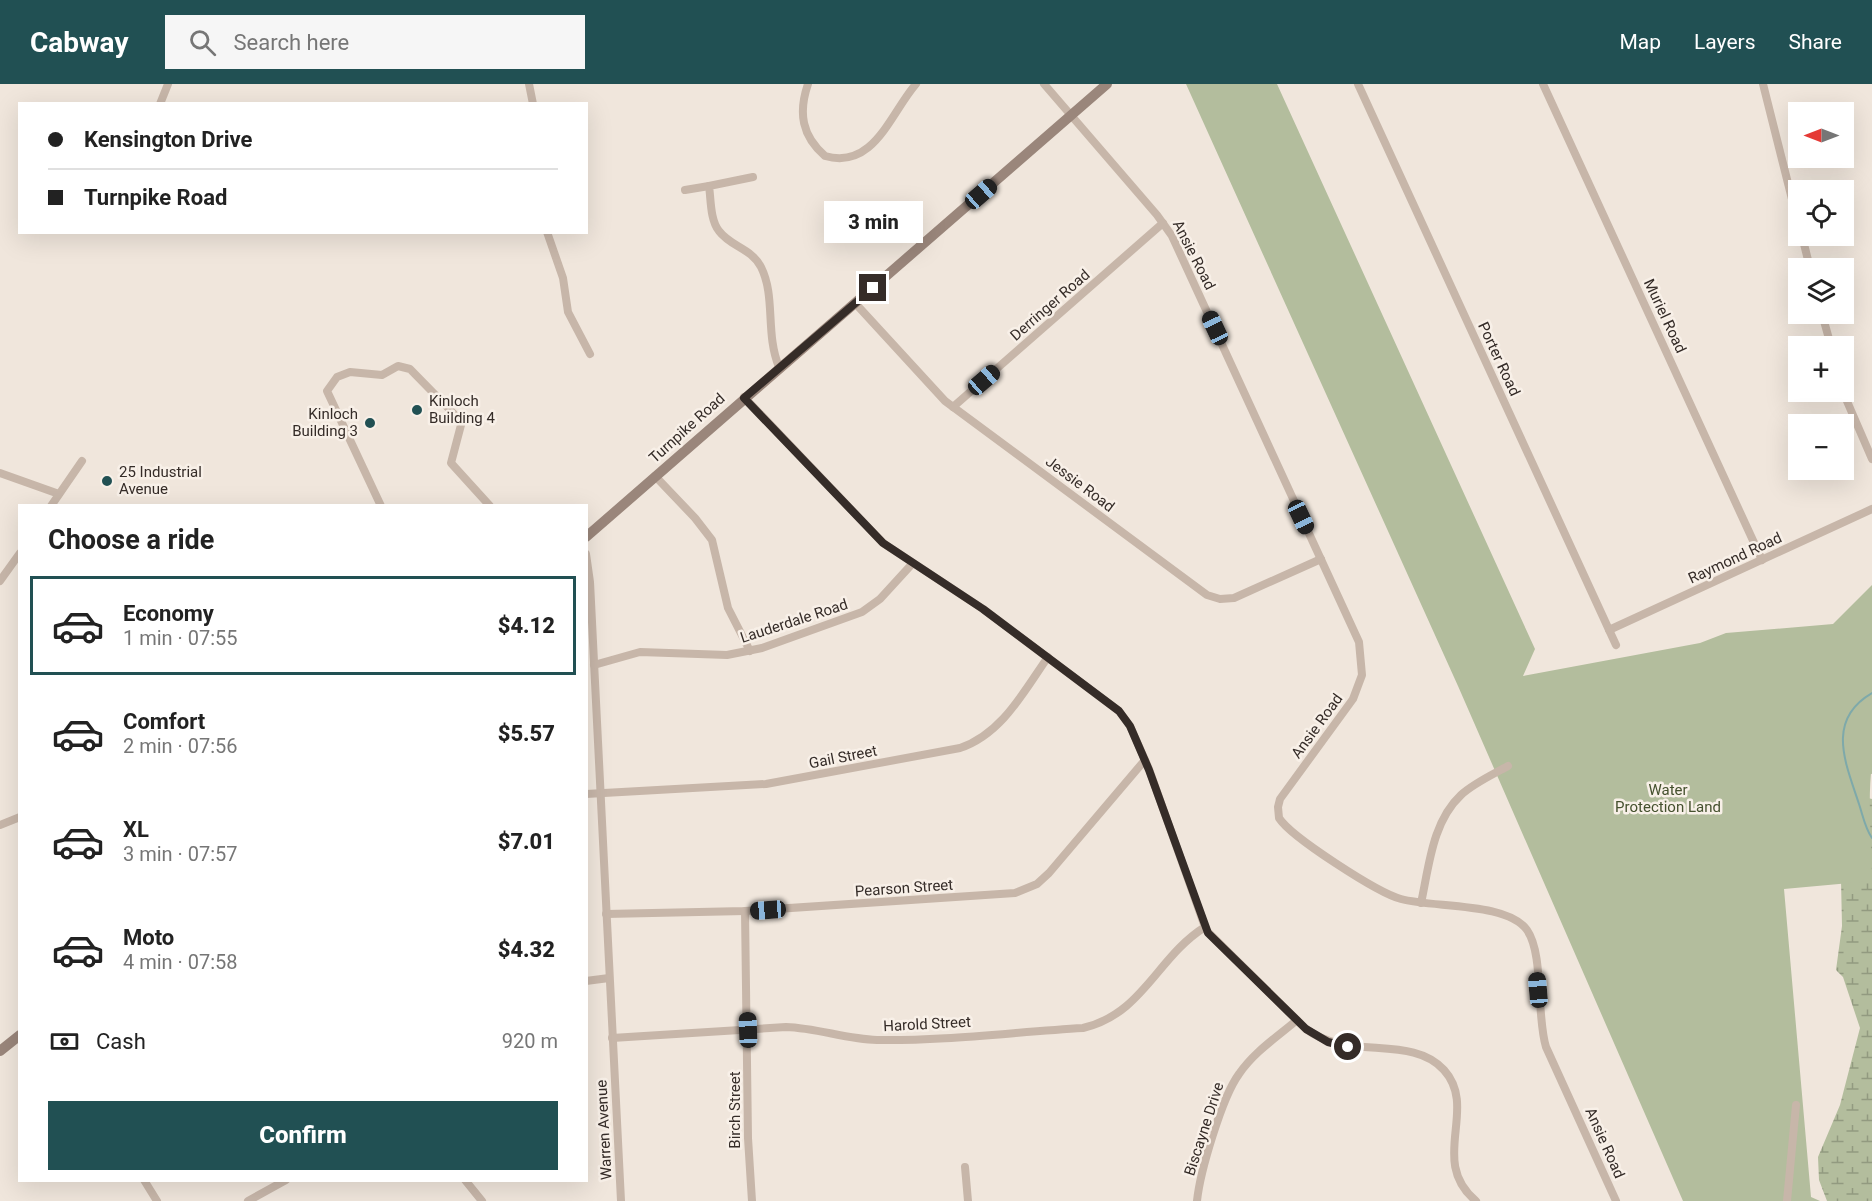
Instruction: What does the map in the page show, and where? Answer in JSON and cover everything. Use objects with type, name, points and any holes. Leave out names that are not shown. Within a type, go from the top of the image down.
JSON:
[{"type":"main road","name":"Turnpike Road","points":[[588,535],[1107,84]]},
{"type":"main road","points":[[0,1051],[18,1037]]},
{"type":"street","points":[[161,102],[168,84]]},
{"type":"street","points":[[529,84],[533,102]]},
{"type":"street","points":[[808,84],[803,107],[805,130],[825,156],[842,159],[868,150],[916,84]]},
{"type":"street","name":"Ansie Road","points":[[1044,84],[1163,223],[1176,244],[1359,642],[1362,675],[1349,706],[1280,800],[1278,816],[1286,827],[1379,890],[1399,899],[1503,914],[1516,920],[1527,929],[1534,947],[1540,1022],[1546,1047],[1617,1201]]},
{"type":"street","name":"Porter Road","points":[[1358,84],[1616,645]]},
{"type":"street","name":"Muriel Road","points":[[1543,84],[1762,560]]},
{"type":"street","points":[[1762,84],[1788,184]]},
{"type":"street","points":[[685,190],[753,177]]},
{"type":"street","points":[[709,186],[718,230],[752,253],[765,276],[770,341],[779,367]]},
{"type":"street","name":"Derringer Road","points":[[953,407],[1163,223]]},
{"type":"street","points":[[548,234],[563,278],[568,312],[590,354]]},
{"type":"street","name":"Jessie Road","points":[[855,303],[928,385],[953,407],[1210,596],[1223,600],[1234,598],[1321,559]]},
{"type":"street","points":[[380,504],[327,391],[337,377],[351,372],[382,375],[398,366],[410,369],[455,415],[461,425],[451,463],[488,504]]},
{"type":"street","points":[[744,398],[860,523],[883,543],[983,609],[1119,711],[1130,726],[1145,760],[1205,927],[1312,1034],[1335,1044],[1408,1052],[1440,1065],[1450,1080],[1456,1102],[1453,1154],[1455,1174],[1464,1190],[1476,1201]]},
{"type":"street","points":[[1847,402],[1872,459]]},
{"type":"street","points":[[52,504],[82,461]]},
{"type":"street","points":[[0,473],[59,494]]},
{"type":"street","points":[[655,477],[695,518],[712,540],[728,608],[750,651]]},
{"type":"street","name":"Raymond Road","points":[[1609,630],[1872,509]]},
{"type":"street","points":[[0,581],[18,556]]},
{"type":"street","name":"Lauderdale Road","points":[[594,665],[648,651],[721,655],[750,651],[862,612],[880,598],[912,564]]},
{"type":"street","name":"Warren Avenue","points":[[588,582],[621,1201]]},
{"type":"street","name":"Gail Street","points":[[588,794],[766,784],[960,748],[980,740],[996,727],[1048,657]]},
{"type":"street","name":"Pearson Street","points":[[606,914],[745,911],[1005,895],[1026,889],[1049,873],[1145,760]]},
{"type":"street","points":[[1421,903],[1437,834],[1445,815],[1462,793],[1508,766]]},
{"type":"street","points":[[0,825],[18,818]]},
{"type":"street","name":"Birch Street","points":[[745,911],[748,1138],[752,1201]]},
{"type":"street","name":"Harold Street","points":[[612,1038],[801,1028],[858,1039],[899,1040],[1083,1028],[1101,1024],[1122,1012],[1186,942],[1205,927]]},
{"type":"street","points":[[588,981],[609,978]]},
{"type":"street","name":"Biscayne Drive","points":[[1197,1201],[1210,1151],[1235,1080],[1255,1055],[1297,1020]]},
{"type":"street","points":[[1787,1201],[1796,1105]]},
{"type":"street","points":[[965,1167],[968,1201]]},
{"type":"street","points":[[145,1182],[157,1201]]},
{"type":"street","points":[[248,1201],[282,1182]]},
{"type":"street","points":[[467,1182],[482,1201]]},
{"type":"green space","name":"Water Protection Land","points":[[1186,84],[1277,84],[1535,649],[1523,676],[1700,643],[1726,633],[1833,624],[1872,585],[1870,808],[1872,881],[1784,889],[1811,1197],[1820,1201],[1683,1201],[1458,686]]},
{"type":"green space","points":[[1872,602],[1872,774],[1862,773],[1868,798],[1872,799],[1872,1201],[1827,1201],[1819,1180],[1818,1157],[1840,1105],[1860,1028],[1843,977],[1836,970],[1842,926],[1841,880]]},
{"type":"waterway","points":[[1872,693],[1857,704],[1848,716],[1843,744],[1849,774],[1872,838]]},
{"type":"place","name":"Kinloch Building 4","points":[[417,410]]},
{"type":"place","name":"Kinloch Building 3","points":[[370,423]]},
{"type":"place","name":"25 Industrial Avenue","points":[[107,481]]},
{"type":"route","points":[[873,288],[744,398],[860,523],[883,543],[983,609],[1119,711],[1130,726],[1149,770],[1210,936],[1306,1029],[1328,1042],[1348,1047]]}]
